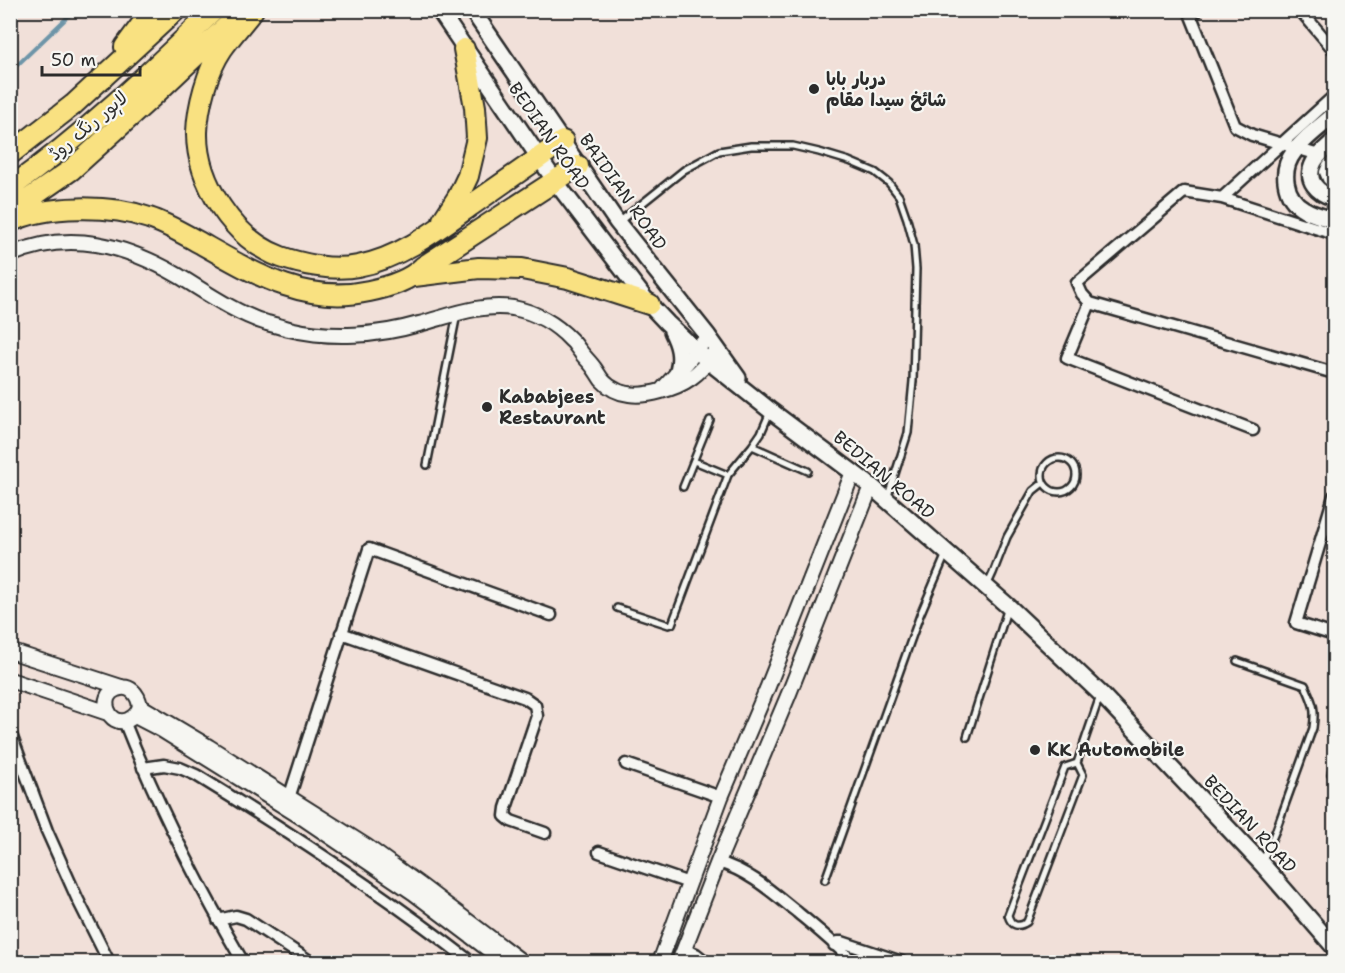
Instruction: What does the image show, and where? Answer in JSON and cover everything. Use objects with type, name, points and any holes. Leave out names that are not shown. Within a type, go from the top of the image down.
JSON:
[{"type":"highway","points":[[96,85],[154,10]]},
{"type":"highway","name":"لاہور رنگ روڈ","points":[[10,154],[96,85],[176,10]]},
{"type":"highway","name":"لاہور رنگ روڈ","points":[[10,188],[119,101],[214,10]]},
{"type":"highway","points":[[10,212],[71,170],[245,10]]},
{"type":"highway","points":[[254,10],[222,49],[212,68],[204,92],[197,132],[205,175],[212,192],[225,212],[238,229],[259,246],[280,257],[332,268],[355,267],[394,255],[436,230],[563,141]]},
{"type":"highway","points":[[436,230],[458,197],[468,176],[477,138],[475,107],[464,49]]},
{"type":"highway","points":[[414,276],[423,267],[578,166]]},
{"type":"highway","points":[[10,222],[41,212],[68,209],[126,211],[174,228],[273,282],[309,292],[359,294],[414,276],[470,269],[522,269],[568,278],[649,304]]},
{"type":"main road","name":"BEDIAN ROAD","points":[[439,10],[555,181],[649,304],[667,323],[707,349],[748,392],[871,486],[987,586],[1101,694],[1262,864],[1335,947]]},
{"type":"main road","name":"BAIDIAN ROAD","points":[[472,10],[707,349]]},
{"type":"main road","points":[[1335,114],[1297,149],[1289,159],[1286,173],[1286,184],[1290,194],[1310,219],[1335,220]]},
{"type":"main road","points":[[1335,141],[1327,156],[1314,161],[1312,165],[1312,180],[1318,191],[1335,198]]},
{"type":"main road","points":[[667,323],[680,352],[681,361],[678,371]]},
{"type":"street","points":[[1300,10],[1335,50]]},
{"type":"street","points":[[1192,12],[1235,126],[1252,135],[1327,156],[1328,165],[1325,172],[1328,179],[1335,184]]},
{"type":"street","points":[[1222,198],[1335,96]]},
{"type":"street","points":[[1335,234],[1310,219],[1222,198],[1184,192],[1077,284],[1090,303],[1335,373]]},
{"type":"street","points":[[10,255],[45,244],[73,242],[104,245],[150,261],[237,310],[266,323],[324,335],[377,332],[417,325],[457,312],[511,308],[529,312],[546,320],[572,340],[602,381],[622,393],[648,395],[675,388],[700,371],[707,349]]},
{"type":"street","points":[[1090,303],[1067,358],[1253,430]]},
{"type":"street","points":[[662,391],[678,371],[707,349]]},
{"type":"street","points":[[660,963],[721,797],[767,689],[853,472]]},
{"type":"street","points":[[706,963],[696,954],[681,956],[871,486]]},
{"type":"street","points":[[1335,496],[1332,517],[1296,623],[1335,635]]},
{"type":"street","points":[[289,798],[369,549],[551,615]]},
{"type":"street","points":[[341,633],[525,698],[535,705],[537,716],[505,816],[511,821],[545,833]]},
{"type":"street","points":[[10,651],[135,692],[139,698],[133,714],[143,768],[218,920],[243,963]]},
{"type":"street","points":[[10,680],[108,713],[115,719],[133,714],[209,747],[366,846],[522,963]]},
{"type":"street","points":[[108,713],[107,697],[113,690],[121,687]]},
{"type":"street","points":[[767,689],[788,696]]},
{"type":"street","points":[[133,714],[303,818],[414,893],[505,963]]},
{"type":"street","points":[[10,732],[47,831],[109,963]]},
{"type":"street","points":[[626,764],[721,797]]},
{"type":"street","points":[[143,768],[164,765],[180,768],[196,775],[310,846],[432,932],[471,963]]},
{"type":"street","points":[[727,783],[749,791]]},
{"type":"street","points":[[599,852],[689,883]]},
{"type":"street","points":[[718,862],[732,866],[763,885],[815,927],[853,963]]},
{"type":"street","points":[[218,920],[236,916],[246,919],[311,963]]},
{"type":"street","points":[[834,945],[842,942],[902,963]]},
{"type":"lane","points":[[618,222],[684,170],[719,151],[751,146],[793,146],[819,152],[875,172],[889,183],[899,196],[908,219],[914,245],[916,269],[914,381],[908,433],[886,501]]},
{"type":"lane","points":[[427,465],[457,312]]},
{"type":"lane","points":[[617,608],[672,624],[728,475],[761,433],[771,411]]},
{"type":"lane","points":[[683,487],[710,420]]},
{"type":"lane","points":[[752,446],[808,471]]},
{"type":"lane","points":[[1065,459],[1072,463],[1076,471],[1075,479],[1072,486],[1065,491],[1056,492],[1048,489],[1043,483],[1041,475],[1043,467],[1049,460],[1065,459]]},
{"type":"lane","points":[[694,461],[728,475]]},
{"type":"lane","points":[[987,586],[1007,537],[1033,491],[1043,483]]},
{"type":"lane","points":[[825,880],[946,552]]},
{"type":"lane","points":[[967,737],[1008,606]]},
{"type":"lane","points":[[1237,661],[1305,686],[1315,713],[1314,728],[1262,864]]},
{"type":"lane","points":[[1077,763],[1065,767],[1008,915],[1015,926],[1022,926],[1027,922],[1083,775],[1077,763],[1101,694]]},
{"type":"lane","points":[[1330,774],[1335,764]]},
{"type":"waterway","points":[[10,72],[75,10]]},
{"type":"place","name":"دربار بابا شائخ سیدا مقام","points":[[814,89]]},
{"type":"place","name":"Kababjees Restaurant","points":[[487,407]]},
{"type":"place","name":"KK Automobile","points":[[1035,750]]}]
